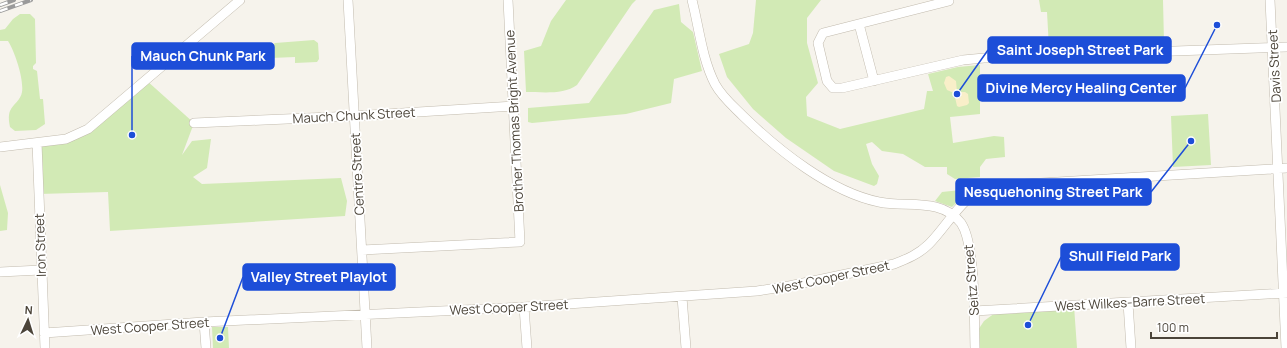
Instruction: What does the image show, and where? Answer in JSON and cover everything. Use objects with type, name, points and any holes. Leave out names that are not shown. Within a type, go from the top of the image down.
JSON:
[{"type":"street","points":[[0,147],[73,137],[95,124],[240,0]]},
{"type":"street","name":"Centre Street","points":[[348,0],[367,348]]},
{"type":"street","name":"Brother Thomas Bright Avenue","points":[[362,250],[520,242],[508,0]]},
{"type":"street","points":[[692,0],[706,60],[715,84],[726,100],[776,146],[817,175],[855,195],[885,203],[932,206],[954,216]]},
{"type":"street","name":"Davis Street","points":[[1270,0],[1283,168],[1286,348]]},
{"type":"street","points":[[949,1],[824,33],[819,38],[820,52],[827,81],[830,86],[840,88],[963,60],[984,58],[1287,47]]},
{"type":"street","points":[[859,24],[874,81]]},
{"type":"street","name":"Mauch Chunk Street","points":[[194,123],[354,116],[514,106]]},
{"type":"street","name":"Iron Street","points":[[37,143],[45,348]]},
{"type":"street","name":"West Cooper Street","points":[[44,333],[204,322],[524,307],[682,297],[772,289],[894,264],[912,256],[925,247],[954,216],[970,196],[982,189],[994,185],[1283,168]]},
{"type":"street","name":"Seitz Street","points":[[954,216],[963,227],[969,243],[975,348]]},
{"type":"street","points":[[0,272],[41,270]]},
{"type":"street","name":"West Wilkes-Barre Street","points":[[974,312],[1286,293]]},
{"type":"street","points":[[682,297],[686,348]]},
{"type":"street","points":[[1128,303],[1131,348]]},
{"type":"street","points":[[524,307],[527,348]]},
{"type":"street","points":[[204,322],[206,348]]},
{"type":"green space","points":[[566,0],[636,0],[577,85],[559,92],[526,92],[524,51],[541,46],[551,21]]},
{"type":"green space","points":[[756,0],[821,0],[807,18],[807,43],[818,83],[806,97],[807,116],[840,129],[924,109],[927,91],[933,91],[928,74],[958,67],[980,65],[980,114],[950,117],[953,143],[994,136],[1004,137],[1005,157],[986,159],[980,167],[980,177],[955,179],[947,174],[947,167],[925,167],[903,154],[882,151],[872,142],[866,144],[872,164],[879,176],[877,184],[874,186],[834,171],[786,138],[753,109],[727,77],[719,54],[749,44],[753,33]]},
{"type":"green space","points":[[1039,0],[1163,0],[1164,42],[1049,48],[1047,12],[1041,12]]},
{"type":"green space","points":[[679,4],[681,22],[693,32],[702,71],[674,79],[671,103],[626,114],[532,123],[528,122],[528,108],[589,103],[654,10]]},
{"type":"green space","points":[[20,14],[30,14],[35,19],[36,63],[33,66],[33,69],[37,71],[40,99],[43,99],[45,124],[36,130],[15,131],[10,127],[9,115],[11,109],[19,100],[21,95],[22,80],[11,46],[8,41],[0,41],[0,30],[5,29],[13,19]]},
{"type":"green space","points":[[314,40],[318,43],[319,59],[317,62],[295,63],[295,57],[271,58],[270,65],[259,66],[255,63],[256,59],[275,43]]},
{"type":"green space","points":[[146,80],[194,123],[182,155],[192,141],[211,139],[207,168],[193,177],[202,184],[341,178],[347,201],[345,216],[110,231],[108,192],[39,194],[37,143],[88,129]]},
{"type":"green space","points":[[1208,114],[1211,165],[1173,167],[1171,116]]},
{"type":"green space","points":[[0,185],[8,213],[7,230],[0,231]]},
{"type":"green space","points":[[970,189],[952,207],[935,201],[942,192]]},
{"type":"green space","points":[[1074,306],[1077,348],[975,348],[978,330],[984,321],[999,310]]},
{"type":"green space","points":[[212,327],[228,327],[229,348],[213,348]]},
{"type":"sand","points":[[949,76],[956,81],[957,92],[965,92],[968,94],[969,103],[967,105],[957,106],[954,93],[947,90],[944,83],[946,77]]},
{"type":"railway","points":[[0,5],[14,0]]},
{"type":"railway","points":[[0,11],[31,0]]},
{"type":"place","name":"Divine Mercy Healing Center","points":[[1217,25]]},
{"type":"place","name":"Saint Joseph Street Park","points":[[957,94]]},
{"type":"place","name":"Mauch Chunk Park","points":[[132,135]]},
{"type":"place","name":"Nesquehoning Street Park","points":[[1191,141]]},
{"type":"place","name":"Shull Field Park","points":[[1028,325]]},
{"type":"place","name":"Valley Street Playlot","points":[[220,338]]}]
